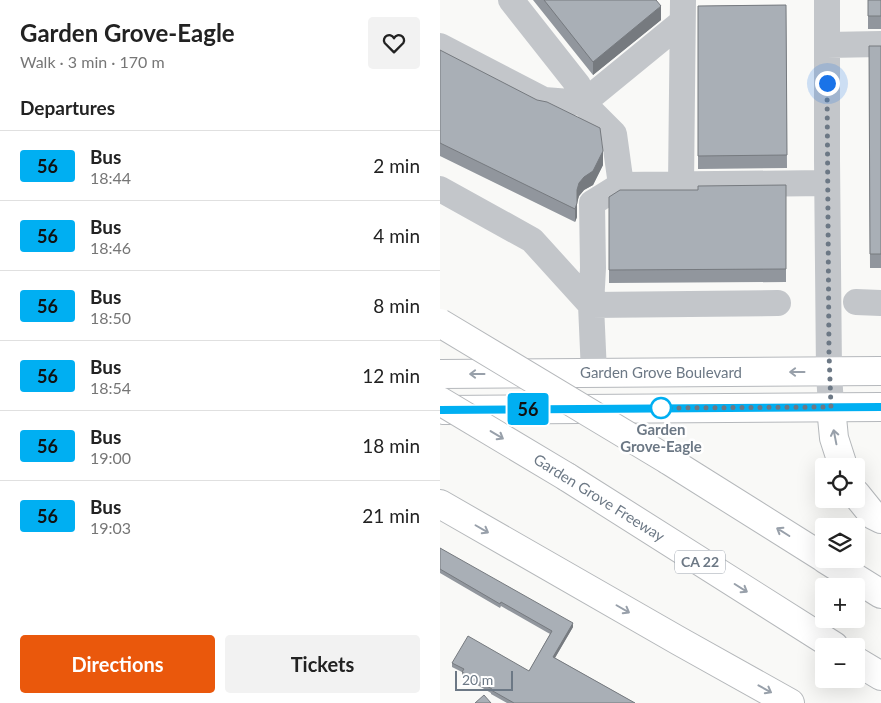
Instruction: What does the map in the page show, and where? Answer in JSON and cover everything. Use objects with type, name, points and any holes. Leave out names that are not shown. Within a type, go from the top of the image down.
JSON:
[{"type":"main road","points":[[440,323],[668,460],[815,552]]},
{"type":"main road","name":"Garden Grove Boulevard","points":[[440,374],[881,371]]},
{"type":"main road","name":"Garden Grove Freeway","points":[[440,401],[567,477],[821,638]]},
{"type":"main road","points":[[831,407],[834,438],[840,458]]},
{"type":"main road","points":[[440,410],[881,407]]},
{"type":"main road","points":[[440,504],[790,703]]},
{"type":"main road","points":[[865,505],[873,515],[881,520]]},
{"type":"main road","points":[[840,568],[881,594]]},
{"type":"main road","points":[[865,666],[881,676]]},
{"type":"street","points":[[510,0],[578,85],[583,103],[614,134],[621,186]]},
{"type":"street","points":[[827,0],[827,183],[831,407]]},
{"type":"street","points":[[440,46],[544,100],[583,103],[682,11]]},
{"type":"street","points":[[680,185],[682,11]]},
{"type":"street","points":[[827,45],[881,44]]},
{"type":"street","points":[[594,373],[592,203],[621,186],[827,183]]},
{"type":"street","points":[[440,189],[532,240],[592,305],[778,303]]},
{"type":"building","points":[[544,0],[656,0],[661,6],[593,62]]},
{"type":"building","points":[[868,0],[881,0],[881,16],[868,16]]},
{"type":"building","points":[[786,5],[787,155],[698,156],[698,6]]},
{"type":"building","points":[[869,46],[881,46],[881,254],[870,254]]},
{"type":"building","points":[[440,50],[537,100],[547,102],[600,128],[603,151],[593,171],[579,183],[575,209],[440,143]]},
{"type":"building","points":[[786,185],[786,269],[609,270],[609,197],[620,190],[698,190],[698,186]]},
{"type":"building","points":[[440,548],[573,623],[553,657],[635,703],[514,703],[462,672],[464,669],[452,663],[468,636],[529,671],[552,631],[501,602],[500,604],[440,569]]},
{"type":"building","points":[[484,695],[491,703],[475,703]]},
{"type":"bus line","name":"56","points":[[440,410],[881,407]]},
{"type":"place","name":"Garden Grove-Eagle","points":[[661,408]]},
{"type":"route","points":[[661,408],[831,407],[829,372],[827,83]]}]
